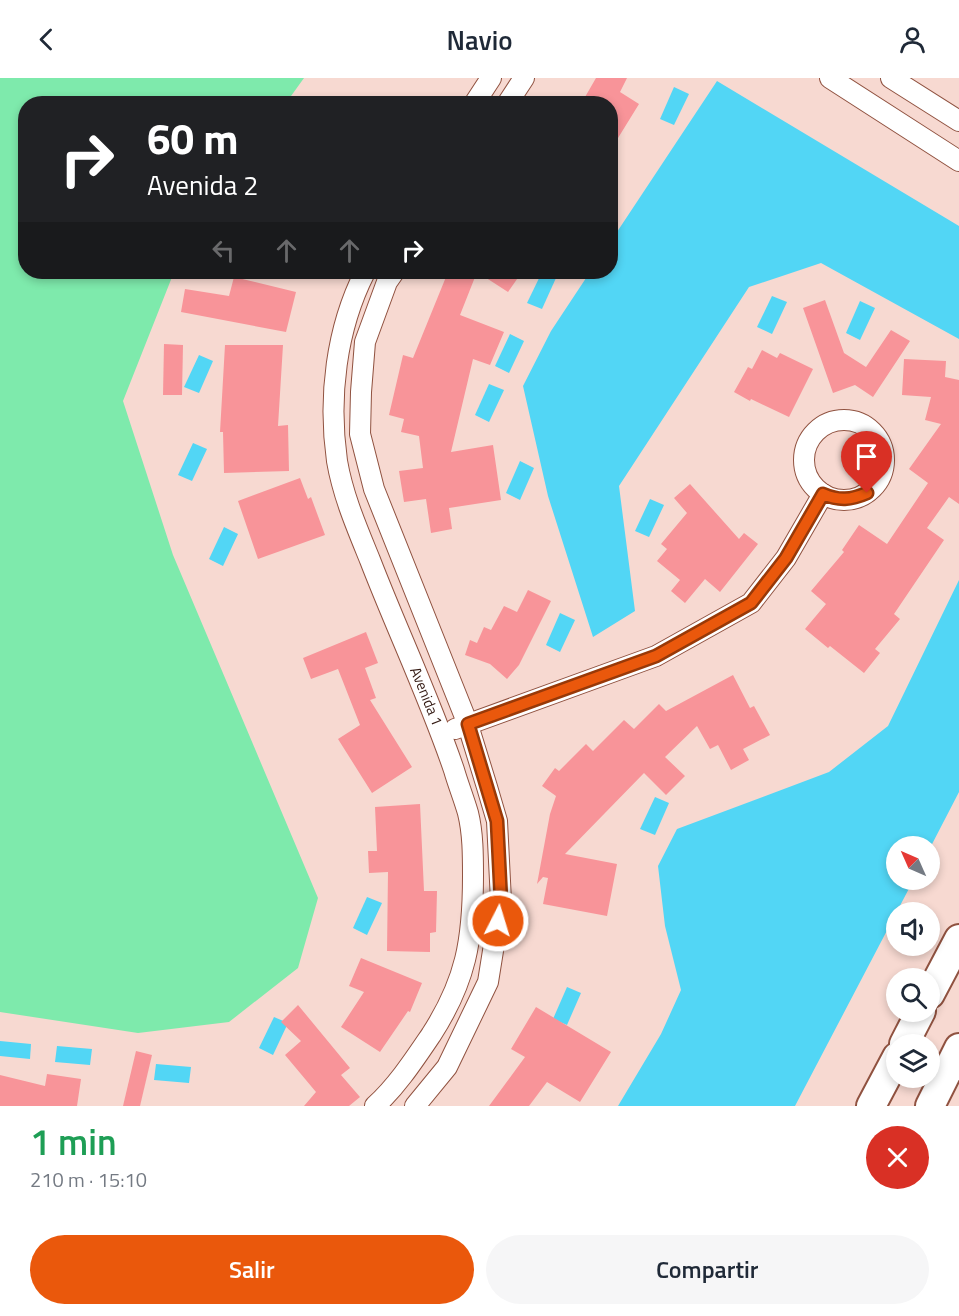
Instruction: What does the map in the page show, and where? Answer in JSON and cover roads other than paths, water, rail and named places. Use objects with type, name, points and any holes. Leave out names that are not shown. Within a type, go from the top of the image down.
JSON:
[{"type":"main road","points":[[940,975],[959,939]]},
{"type":"main road","points":[[930,1106],[959,1048]]},
{"type":"main road","points":[[872,1106],[886,1079]]},
{"type":"street","points":[[479,96],[491,78]]},
{"type":"street","points":[[512,96],[524,78]]},
{"type":"street","points":[[830,78],[959,161]]},
{"type":"street","points":[[891,78],[959,121]]},
{"type":"street","name":"Avenida 1","points":[[361,279],[342,329],[334,400],[334,428],[338,462],[350,509],[441,734],[468,814],[473,861],[473,918],[465,964],[454,994],[412,1064],[375,1106]]},
{"type":"street","name":"Avenida 1","points":[[389,279],[366,342],[360,434],[374,489],[468,724],[497,821],[501,901],[488,982],[447,1067],[415,1106]]},
{"type":"street","points":[[855,421],[865,426],[880,442],[883,453],[884,464],[875,485],[867,493],[845,500],[823,494],[808,478],[804,455],[807,444],[822,427],[832,422],[855,421]]},
{"type":"street","points":[[441,734],[656,656],[751,603],[786,558],[823,494]]},
{"type":"water","points":[[717,81],[959,226],[959,339],[821,263],[749,287],[619,486],[635,611],[593,637],[548,496],[523,386],[551,331],[585,279],[618,279],[618,230]]},
{"type":"water","points":[[674,87],[689,94],[674,125],[660,119]]},
{"type":"water","points":[[539,279],[556,279],[542,309],[527,303]]},
{"type":"water","points":[[772,296],[787,302],[772,334],[757,327]]},
{"type":"water","points":[[860,301],[875,308],[860,340],[846,333]]},
{"type":"water","points":[[510,334],[524,341],[509,373],[495,366]]},
{"type":"water","points":[[199,355],[213,361],[199,393],[184,387]]},
{"type":"water","points":[[489,384],[504,390],[489,422],[475,415]]},
{"type":"water","points":[[193,443],[207,449],[192,481],[178,475]]},
{"type":"water","points":[[520,461],[534,468],[520,500],[506,493]]},
{"type":"water","points":[[650,499],[664,505],[649,537],[635,531]]},
{"type":"water","points":[[224,527],[238,534],[223,566],[209,559]]},
{"type":"water","points":[[959,580],[959,792],[936,836],[886,836],[886,890],[908,890],[902,902],[886,902],[886,932],[795,1106],[618,1106],[661,1034],[681,990],[665,926],[658,866],[677,829],[829,772],[888,726]]},
{"type":"water","points":[[560,613],[575,620],[560,652],[546,645]]},
{"type":"water","points":[[655,797],[669,803],[655,835],[640,829]]},
{"type":"water","points":[[367,897],[382,903],[367,935],[353,928]]},
{"type":"water","points":[[567,987],[581,993],[567,1025],[553,1019]]},
{"type":"water","points":[[274,1017],[288,1023],[273,1055],[259,1048]]},
{"type":"water","points":[[0,1041],[31,1044],[30,1059],[0,1056]]},
{"type":"water","points":[[57,1046],[92,1049],[90,1065],[55,1062]]},
{"type":"water","points":[[156,1064],[191,1067],[189,1083],[154,1080]]}]
